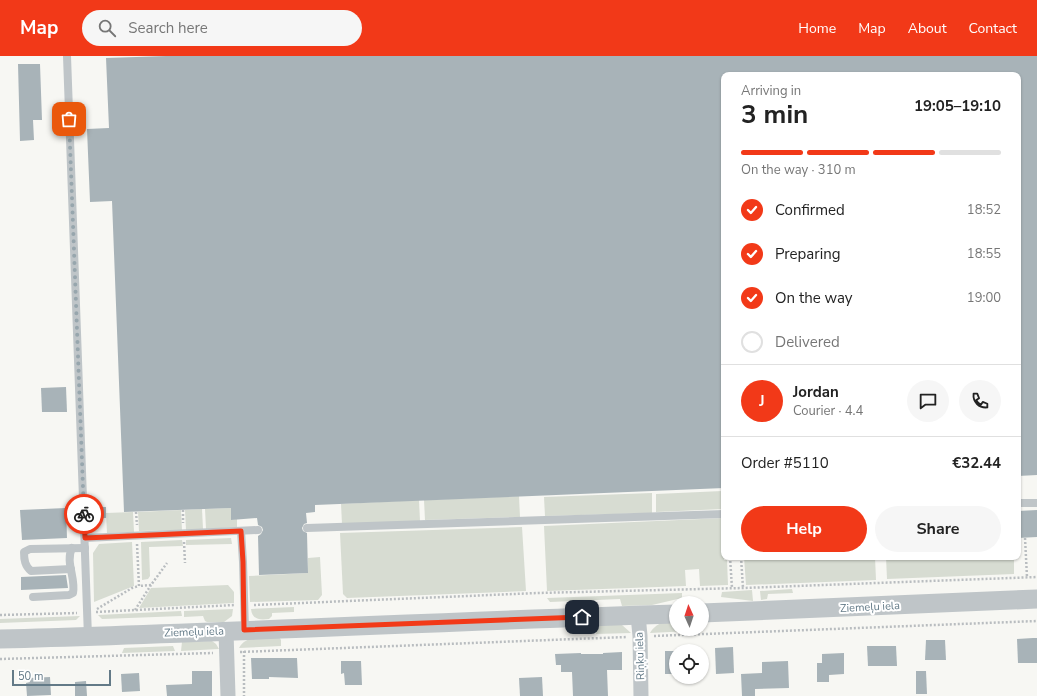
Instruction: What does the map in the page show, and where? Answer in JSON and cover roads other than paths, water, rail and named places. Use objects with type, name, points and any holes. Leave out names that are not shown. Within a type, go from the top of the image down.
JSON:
[{"type":"street","name":"Ziemeļu iela","points":[[709,614],[1037,599]]},
{"type":"street","name":"Ziemeļu iela","points":[[0,639],[88,637],[540,618],[669,614]]},
{"type":"street","name":"Riņķu iela","points":[[638,615],[640,636],[641,696]]},
{"type":"street","points":[[226,631],[228,696]]},
{"type":"lane","points":[[67,56],[86,548],[88,637]]},
{"type":"lane","points":[[1021,503],[1037,503]]},
{"type":"lane","points":[[307,528],[721,514]]},
{"type":"lane","points":[[85,538],[258,530]]},
{"type":"lane","points":[[241,531],[244,630]]},
{"type":"lane","points":[[33,597],[69,595],[73,593],[74,586],[69,555],[72,548]]},
{"type":"lane","points":[[71,569],[31,571],[27,567],[24,552],[30,549],[86,548]]}]
